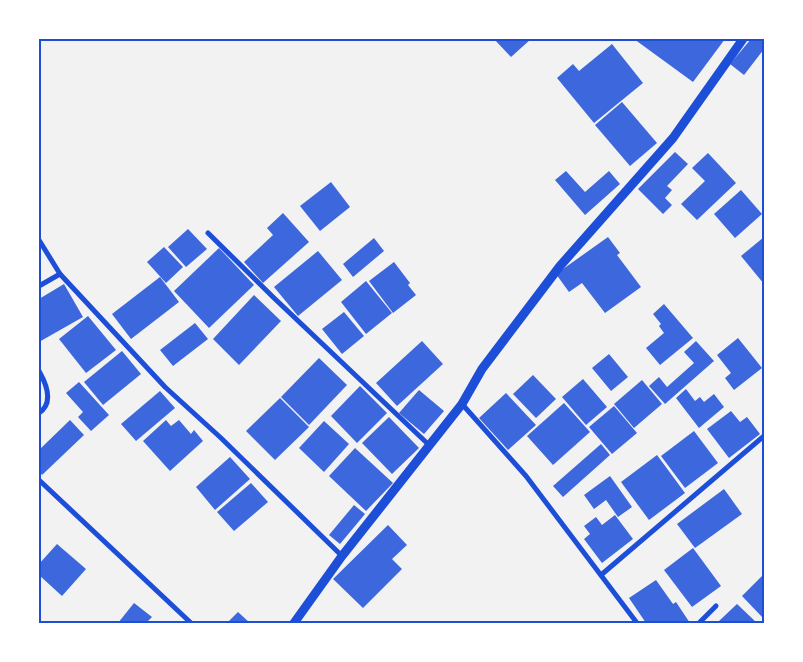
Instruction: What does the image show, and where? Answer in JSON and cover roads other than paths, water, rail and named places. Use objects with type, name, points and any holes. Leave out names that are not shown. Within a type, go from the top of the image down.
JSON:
[{"type":"street","points":[[294,623],[342,556],[462,404],[482,369],[560,266],[673,138],[743,39]]},
{"type":"street","points":[[208,233],[429,445]]},
{"type":"street","points":[[39,240],[60,274],[165,387],[221,438],[342,556]]},
{"type":"street","points":[[39,286],[60,274]]},
{"type":"street","points":[[39,371],[48,396],[48,403],[44,410],[39,413]]},
{"type":"street","points":[[462,404],[526,476],[638,623]]},
{"type":"street","points":[[601,575],[764,436]]},
{"type":"street","points":[[39,480],[191,623]]},
{"type":"street","points":[[698,623],[716,606]]}]
